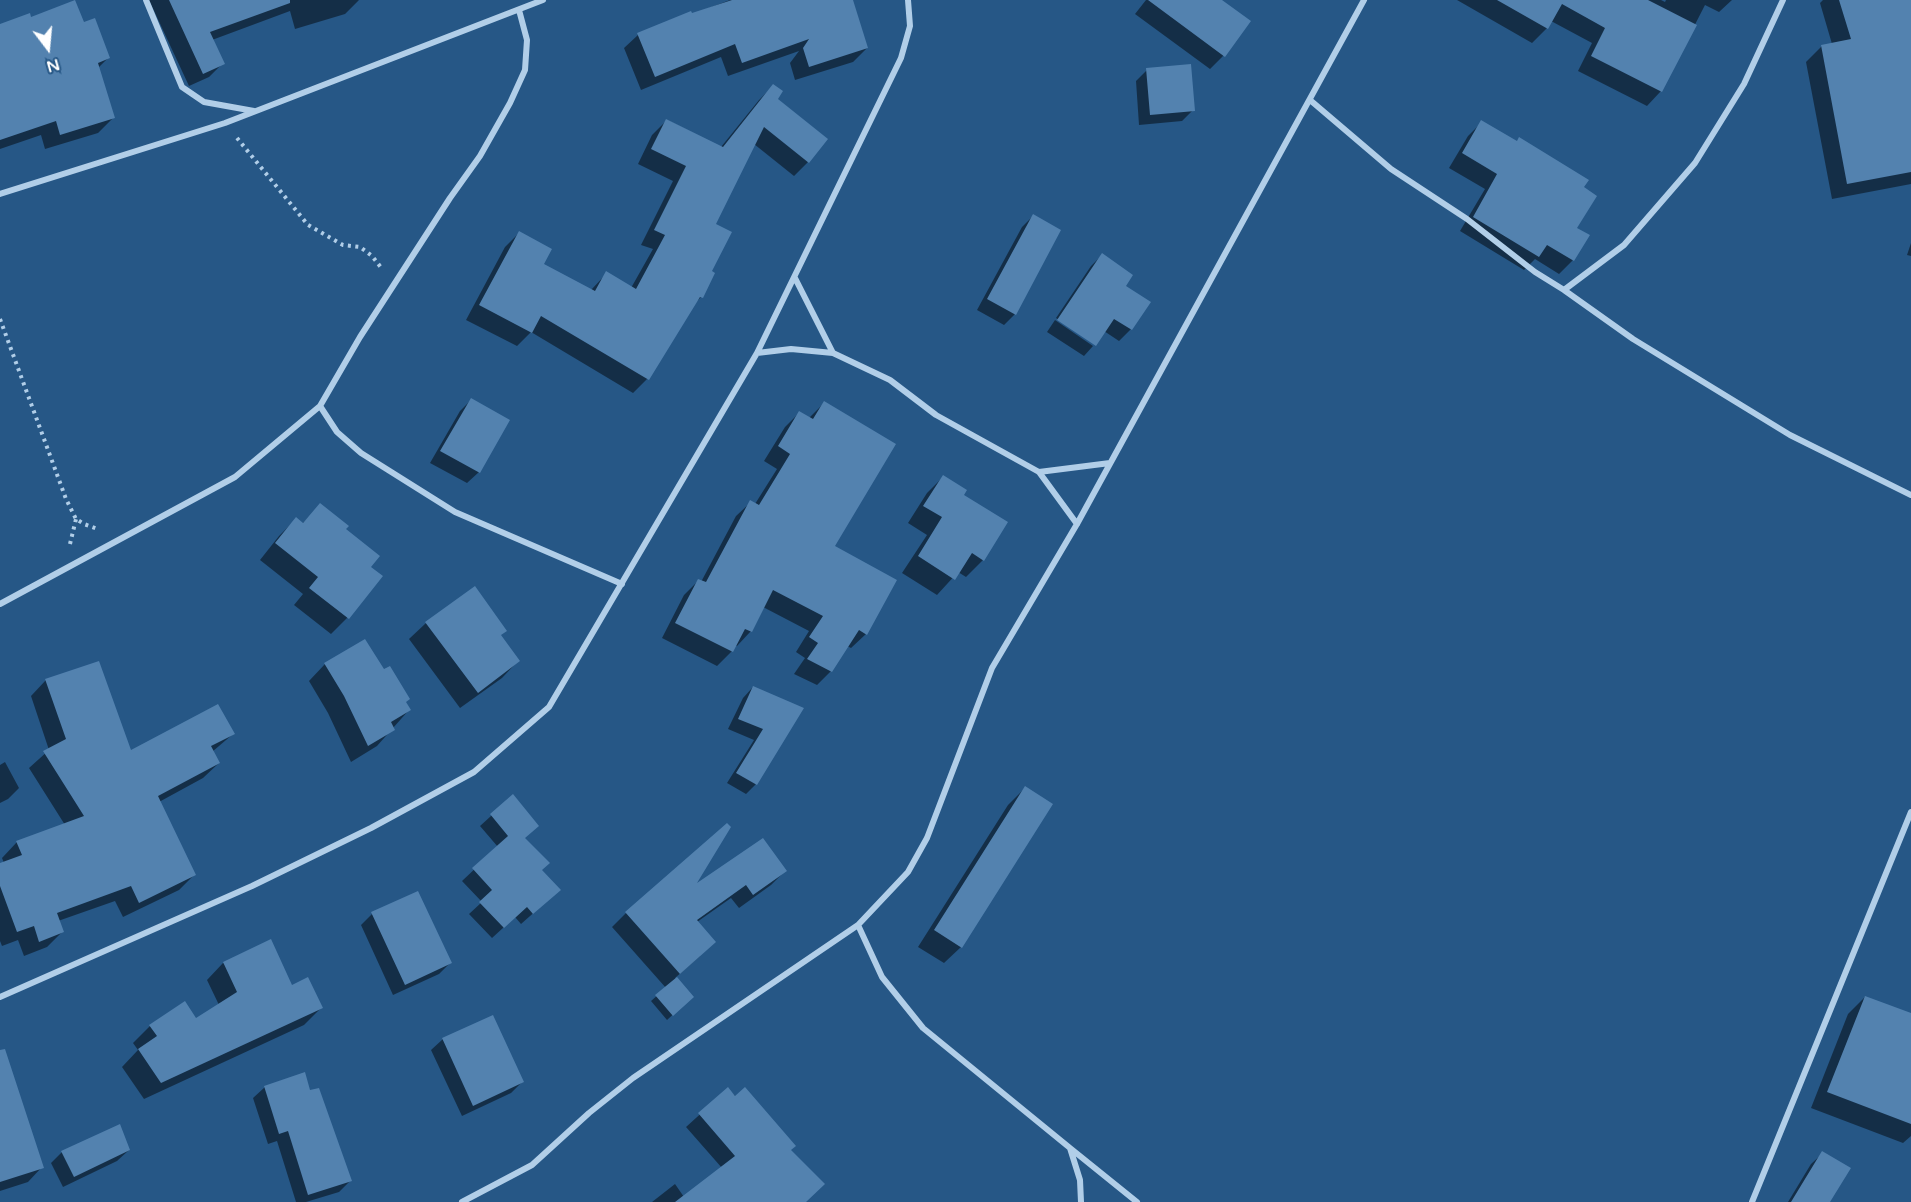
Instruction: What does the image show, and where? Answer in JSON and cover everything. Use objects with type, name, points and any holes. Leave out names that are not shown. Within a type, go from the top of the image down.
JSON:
[{"type":"street","points":[[146,0],[182,87],[204,102],[255,111]]},
{"type":"street","points":[[0,194],[225,123],[543,0]]},
{"type":"street","points":[[0,997],[252,886],[371,828],[474,772],[549,707],[757,353],[901,58],[910,26],[908,0]]},
{"type":"street","points":[[462,1202],[532,1165],[589,1113],[633,1078],[858,925],[908,872],[927,838],[992,668],[1077,524],[1364,0]]},
{"type":"street","points":[[1564,290],[1624,245],[1695,163],[1743,84],[1783,0]]},
{"type":"street","points":[[0,604],[235,477],[320,406],[360,337],[480,156],[518,86],[525,70],[527,40],[519,9]]},
{"type":"street","points":[[1310,100],[1391,169],[1467,219],[1535,272],[1633,339],[1790,435],[1911,495]]},
{"type":"street","points":[[795,278],[833,353]]},
{"type":"street","points":[[757,353],[791,348],[833,353],[890,380],[936,415],[1039,472],[1077,524]]},
{"type":"street","points":[[320,406],[337,432],[361,453],[455,512],[622,584]]},
{"type":"street","points":[[1039,472],[1110,463]]},
{"type":"street","points":[[1752,1202],[1911,812]]},
{"type":"street","points":[[858,925],[882,977],[923,1028],[1137,1202]]},
{"type":"street","points":[[1070,1148],[1080,1180],[1081,1202]]},
{"type":"path","points":[[225,123],[308,225],[343,245],[360,247],[372,256],[395,285]]},
{"type":"path","points":[[0,319],[66,499],[76,519],[122,538]]},
{"type":"building","points":[[75,0],[84,22],[95,18],[110,58],[98,63],[115,118],[60,135],[56,121],[0,140],[0,24],[30,13],[31,17]]},
{"type":"building","points":[[169,0],[290,0],[290,3],[210,32],[225,64],[203,74]]},
{"type":"building","points":[[732,0],[853,0],[868,48],[809,67],[803,48],[809,39],[742,63],[735,44],[655,77],[637,33],[691,11],[692,13]]},
{"type":"building","points":[[1148,0],[1222,0],[1251,21],[1225,57]]},
{"type":"building","points":[[1497,0],[1648,0],[1697,25],[1662,92],[1591,56],[1605,28],[1562,4],[1548,29]]},
{"type":"building","points":[[1839,0],[1911,0],[1911,172],[1847,184],[1821,45],[1851,39]]},
{"type":"building","points":[[1191,64],[1195,111],[1150,115],[1146,68]]},
{"type":"building","points":[[773,84],[783,91],[778,99],[828,139],[809,163],[764,127],[716,224],[732,232],[712,271],[715,273],[703,298],[700,297],[649,380],[541,316],[532,333],[479,305],[519,231],[552,249],[544,264],[595,291],[606,271],[636,289],[665,235],[654,230],[686,166],[651,149],[666,119],[723,147]]},
{"type":"building","points":[[1481,120],[1517,141],[1519,137],[1589,180],[1584,187],[1597,196],[1577,228],[1590,235],[1574,261],[1547,245],[1539,257],[1473,217],[1497,174],[1462,153]]},
{"type":"building","points":[[1033,214],[1061,230],[1016,315],[987,299]]},
{"type":"building","points":[[1102,253],[1133,275],[1126,286],[1151,302],[1132,330],[1114,319],[1096,346],[1057,320]]},
{"type":"building","points":[[471,398],[510,420],[480,473],[440,451]]},
{"type":"building","points":[[824,401],[896,444],[835,546],[897,580],[867,635],[859,630],[832,672],[807,659],[818,643],[809,637],[823,616],[773,590],[752,632],[745,629],[733,652],[675,623],[698,579],[706,582],[750,500],[759,505],[790,454],[778,446],[799,411],[813,419]]},
{"type":"building","points":[[943,475],[967,490],[964,495],[1008,522],[984,561],[972,553],[955,580],[918,556],[942,517],[923,506]]},
{"type":"building","points":[[320,503],[349,526],[346,529],[380,556],[371,567],[383,576],[349,619],[309,588],[318,577],[275,543],[296,517],[303,523]]},
{"type":"building","points":[[475,586],[507,631],[501,635],[520,661],[478,693],[425,622]]},
{"type":"building","points":[[365,639],[384,669],[390,666],[410,699],[406,702],[411,710],[391,722],[395,730],[368,746],[344,696],[324,663]]},
{"type":"building","points":[[99,661],[131,750],[218,704],[235,734],[211,746],[220,763],[158,796],[196,875],[139,903],[131,886],[57,913],[64,932],[39,942],[34,926],[17,932],[0,886],[0,863],[22,855],[16,841],[84,816],[43,751],[66,739],[45,679]]},
{"type":"building","points":[[753,686],[804,708],[757,785],[736,773],[763,729],[738,719]]},
{"type":"building","points":[[1025,786],[1053,804],[962,948],[934,930]]},
{"type":"building","points":[[513,794],[539,826],[525,838],[550,863],[542,870],[561,890],[533,914],[527,907],[504,928],[479,902],[492,890],[472,868],[508,836],[490,814]]},
{"type":"building","points":[[727,823],[731,827],[697,883],[763,838],[787,871],[753,895],[746,885],[697,920],[716,942],[680,974],[625,912]]},
{"type":"building","points":[[418,891],[452,963],[405,985],[371,912]]},
{"type":"building","points":[[271,939],[292,985],[308,977],[323,1008],[161,1083],[138,1049],[157,1036],[149,1025],[185,1001],[196,1018],[237,992],[223,962]]},
{"type":"building","points":[[677,977],[694,997],[673,1016],[655,995]]},
{"type":"building","points":[[1865,996],[1911,1013],[1911,1124],[1827,1092]]},
{"type":"building","points":[[493,1015],[524,1082],[473,1106],[442,1038]]},
{"type":"building","points":[[5,1049],[44,1168],[0,1182],[0,1050]]},
{"type":"building","points":[[305,1072],[310,1090],[319,1088],[352,1181],[308,1195],[288,1131],[279,1134],[264,1086]]},
{"type":"building","points":[[728,1087],[735,1096],[745,1087],[796,1146],[791,1150],[825,1184],[806,1202],[675,1202],[735,1156],[698,1113]]},
{"type":"building","points":[[120,1124],[130,1150],[74,1177],[61,1151]]},
{"type":"building","points":[[1822,1151],[1851,1168],[1830,1202],[1791,1202]]}]
